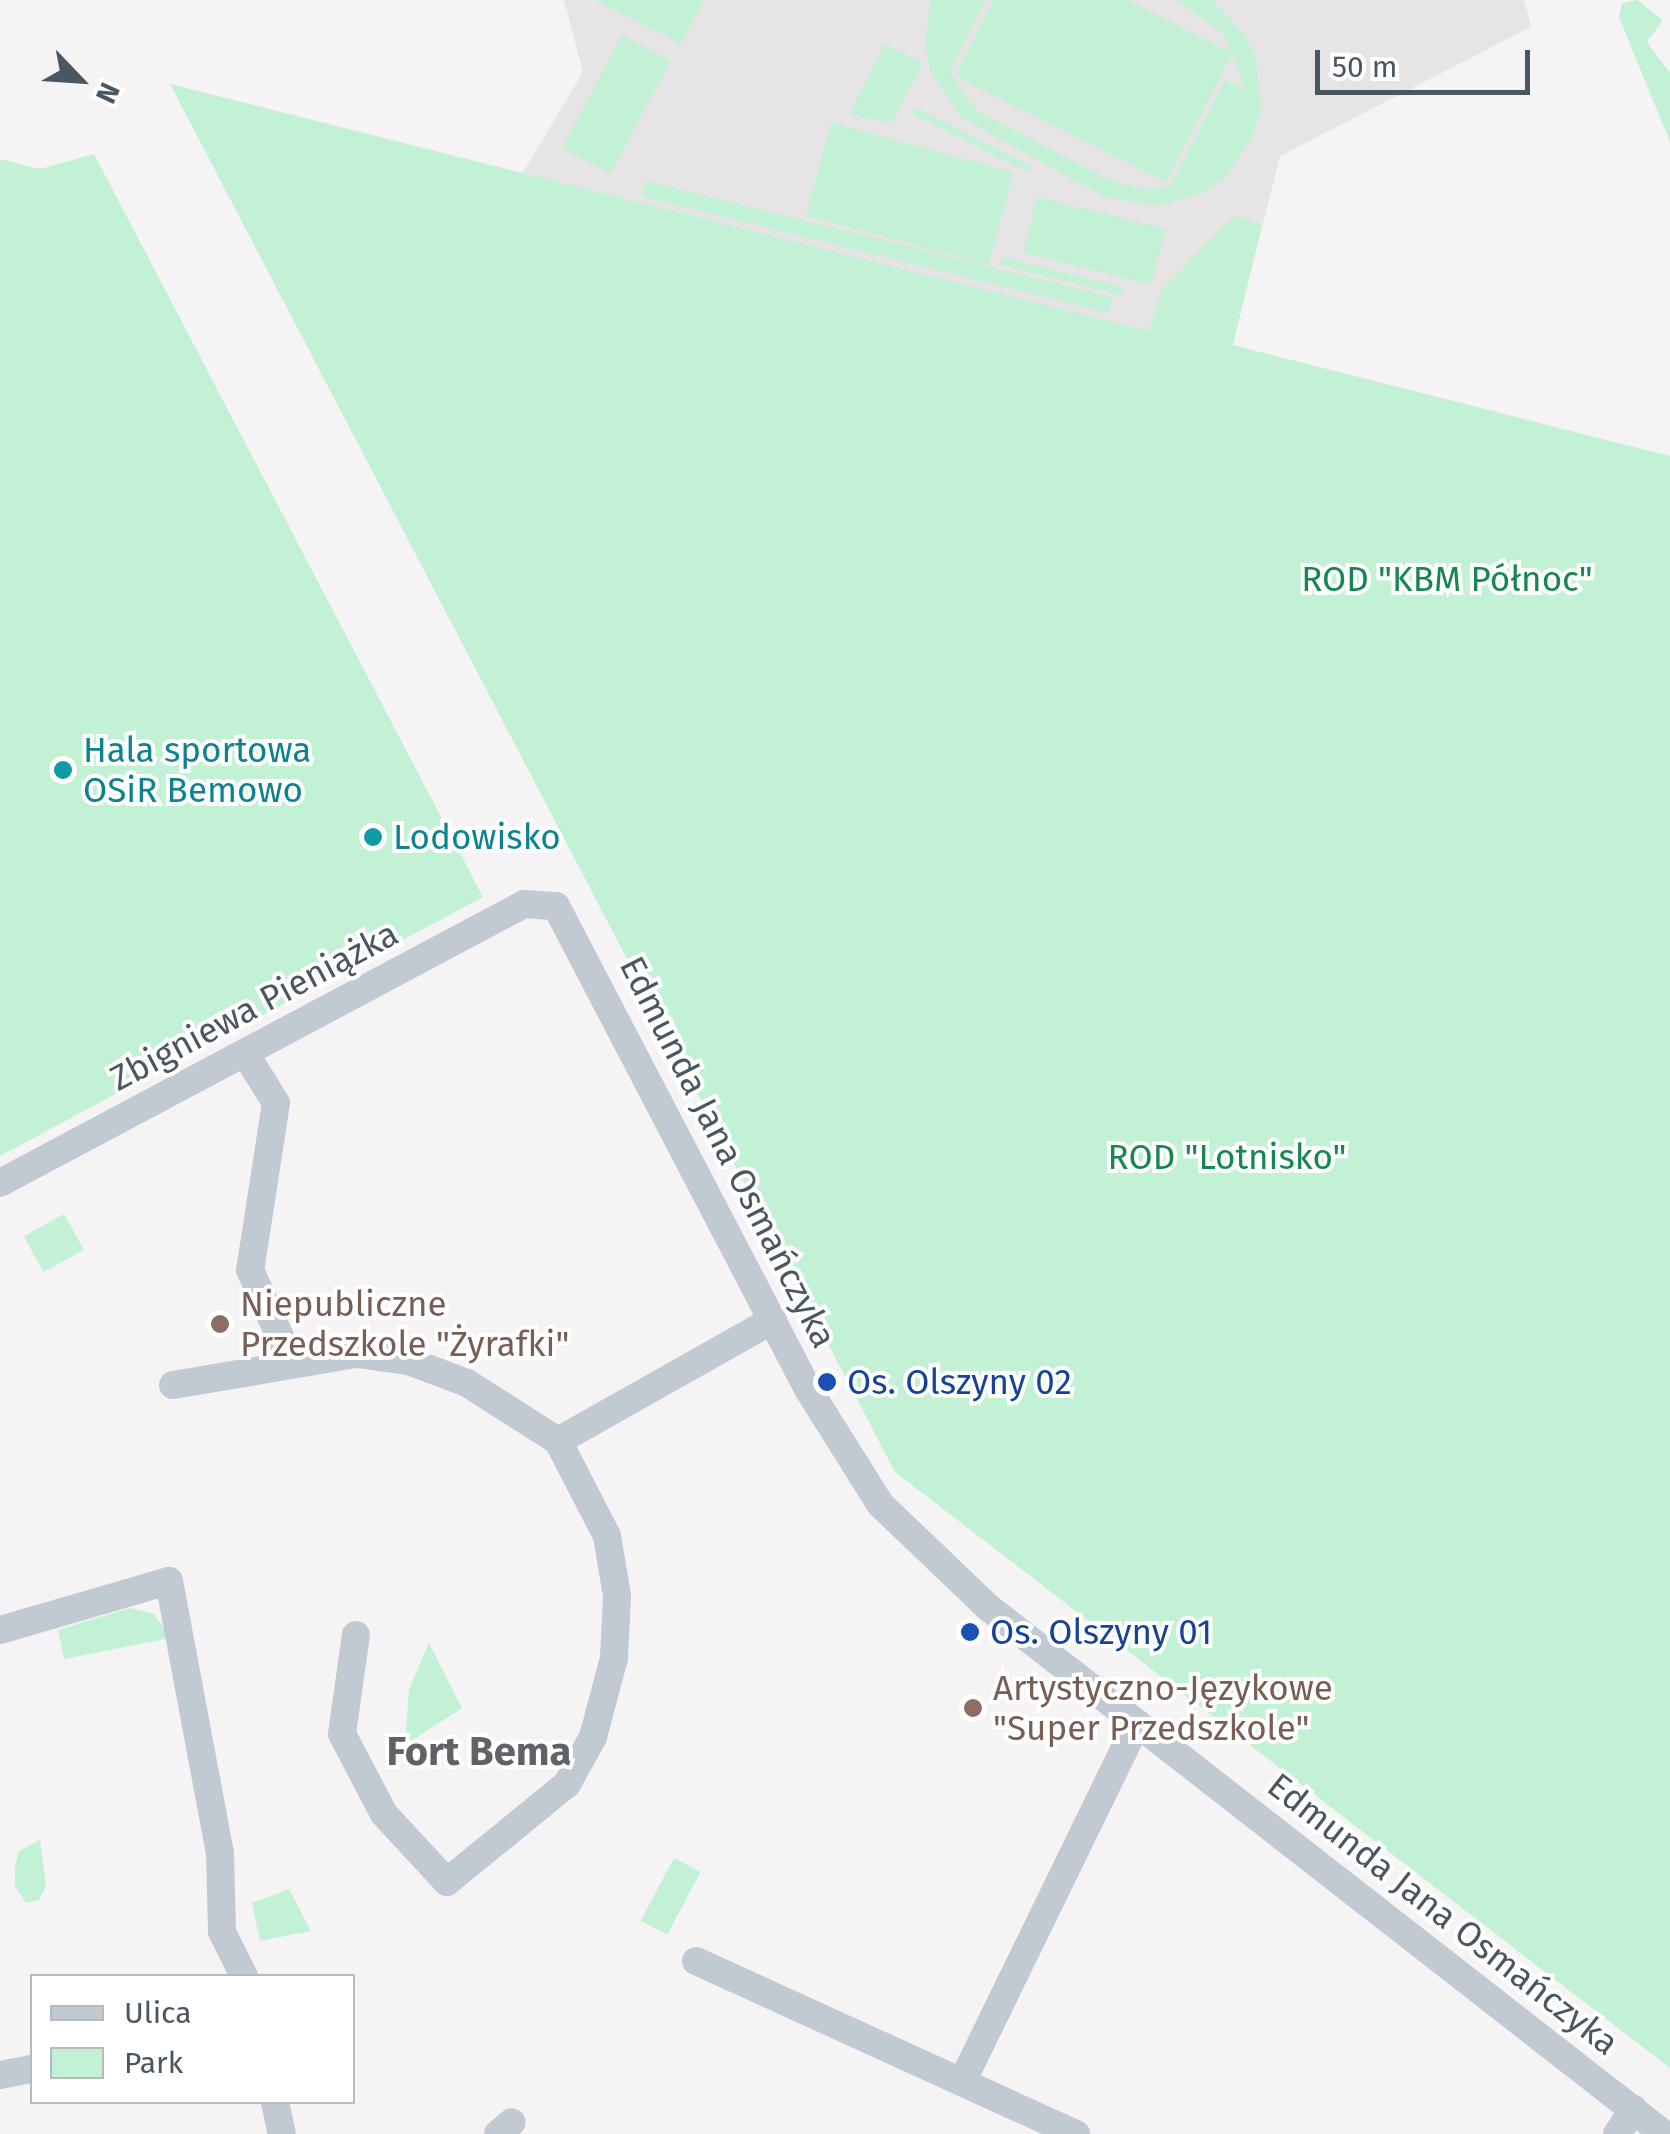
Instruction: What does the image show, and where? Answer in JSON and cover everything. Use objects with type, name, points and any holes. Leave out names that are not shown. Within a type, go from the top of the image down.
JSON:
[{"type":"street","name":"Zbigniewa Pieniążka","points":[[0,1183],[524,904],[545,901]]},
{"type":"street","name":"Edmunda Jana Osmańczyka","points":[[545,901],[563,913],[842,1450],[880,1504],[945,1572],[1664,2134]]},
{"type":"street","points":[[245,1053],[276,1103],[250,1270],[292,1363]]},
{"type":"street","points":[[558,1442],[773,1320]]},
{"type":"street","points":[[173,1385],[357,1354],[408,1361],[467,1383],[558,1442],[607,1536],[617,1596],[614,1658],[593,1737],[567,1784],[446,1882],[384,1814],[342,1734],[356,1635]]},
{"type":"street","points":[[0,1630],[170,1581],[220,1854],[222,1932],[243,1974]]},
{"type":"street","points":[[963,2080],[1137,1723]]},
{"type":"street","points":[[696,1961],[1076,2134]]},
{"type":"street","points":[[0,2075],[30,2068]]},
{"type":"street","points":[[275,2104],[282,2134]]},
{"type":"street","points":[[1617,2134],[1634,2110]]},
{"type":"shaded area","points":[[564,0],[1524,0],[1531,27],[1280,156],[1231,349],[1225,350],[521,176],[583,72]]},
{"type":"green space","points":[[595,0],[704,0],[681,44]]},
{"type":"green space","points":[[931,0],[985,0],[949,72],[976,110],[1107,179],[1145,189],[1170,187],[1225,80],[1245,89],[1224,34],[1176,0],[1211,0],[1244,34],[1256,57],[1261,108],[1254,133],[1226,176],[1205,192],[1156,206],[1105,197],[961,117],[930,70],[925,43]]},
{"type":"green space","points":[[993,0],[1128,0],[1232,53],[1166,182],[955,76]]},
{"type":"green space","points":[[1637,0],[1663,20],[1647,42],[1670,73],[1670,142],[1619,17],[1622,3]]},
{"type":"green space","points":[[622,35],[671,61],[610,174],[562,148]]},
{"type":"green space","points":[[885,44],[923,63],[891,123],[849,114]]},
{"type":"green space","name":"ROD \"Lotnisko\"","points":[[170,84],[1149,331],[1162,289],[1234,216],[1262,225],[1233,345],[1670,456],[1670,2068],[895,1472]]},
{"type":"green space","points":[[915,107],[1032,166],[1029,173],[912,113]]},
{"type":"green space","points":[[831,123],[1014,172],[989,265],[806,216]]},
{"type":"green space","points":[[94,154],[483,897],[0,1156],[0,159],[40,169]]},
{"type":"green space","points":[[646,181],[1113,297],[1109,313],[642,197]]},
{"type":"green space","points":[[1037,197],[1165,229],[1151,284],[1023,252]]},
{"type":"green space","points":[[1002,257],[1124,287],[1122,295],[1000,265]]},
{"type":"green space","points":[[64,1214],[84,1250],[44,1272],[24,1236]]},
{"type":"green space","points":[[130,1608],[154,1614],[170,1638],[64,1659],[58,1630]]},
{"type":"green space","points":[[429,1643],[462,1708],[405,1745],[409,1689]]},
{"type":"green space","points":[[40,1840],[46,1886],[39,1900],[26,1903],[15,1886],[15,1867],[19,1851]]},
{"type":"green space","points":[[674,1858],[700,1872],[667,1935],[641,1921]]},
{"type":"green space","points":[[289,1889],[311,1931],[260,1941],[252,1903]]},
{"type":"place","name":"Hala sportowa OSiR Bemowo","points":[[63,770]]},
{"type":"place","name":"Lodowisko","points":[[373,837]]},
{"type":"place","name":"Niepubliczne Przedszkole \"Żyrafki\"","points":[[220,1324]]},
{"type":"place","name":"Os. Olszyny 02","points":[[827,1382]]},
{"type":"place","name":"Os. Olszyny 01","points":[[970,1632]]},
{"type":"place","name":"Artystyczno-Językowe \"Super Przedszkole\"","points":[[973,1708]]},
{"type":"district","name":"Fort Bema","points":[[479,1752]]},
{"type":"park label","name":"ROD \"KBM Północ\"","points":[[1447,579]]}]
